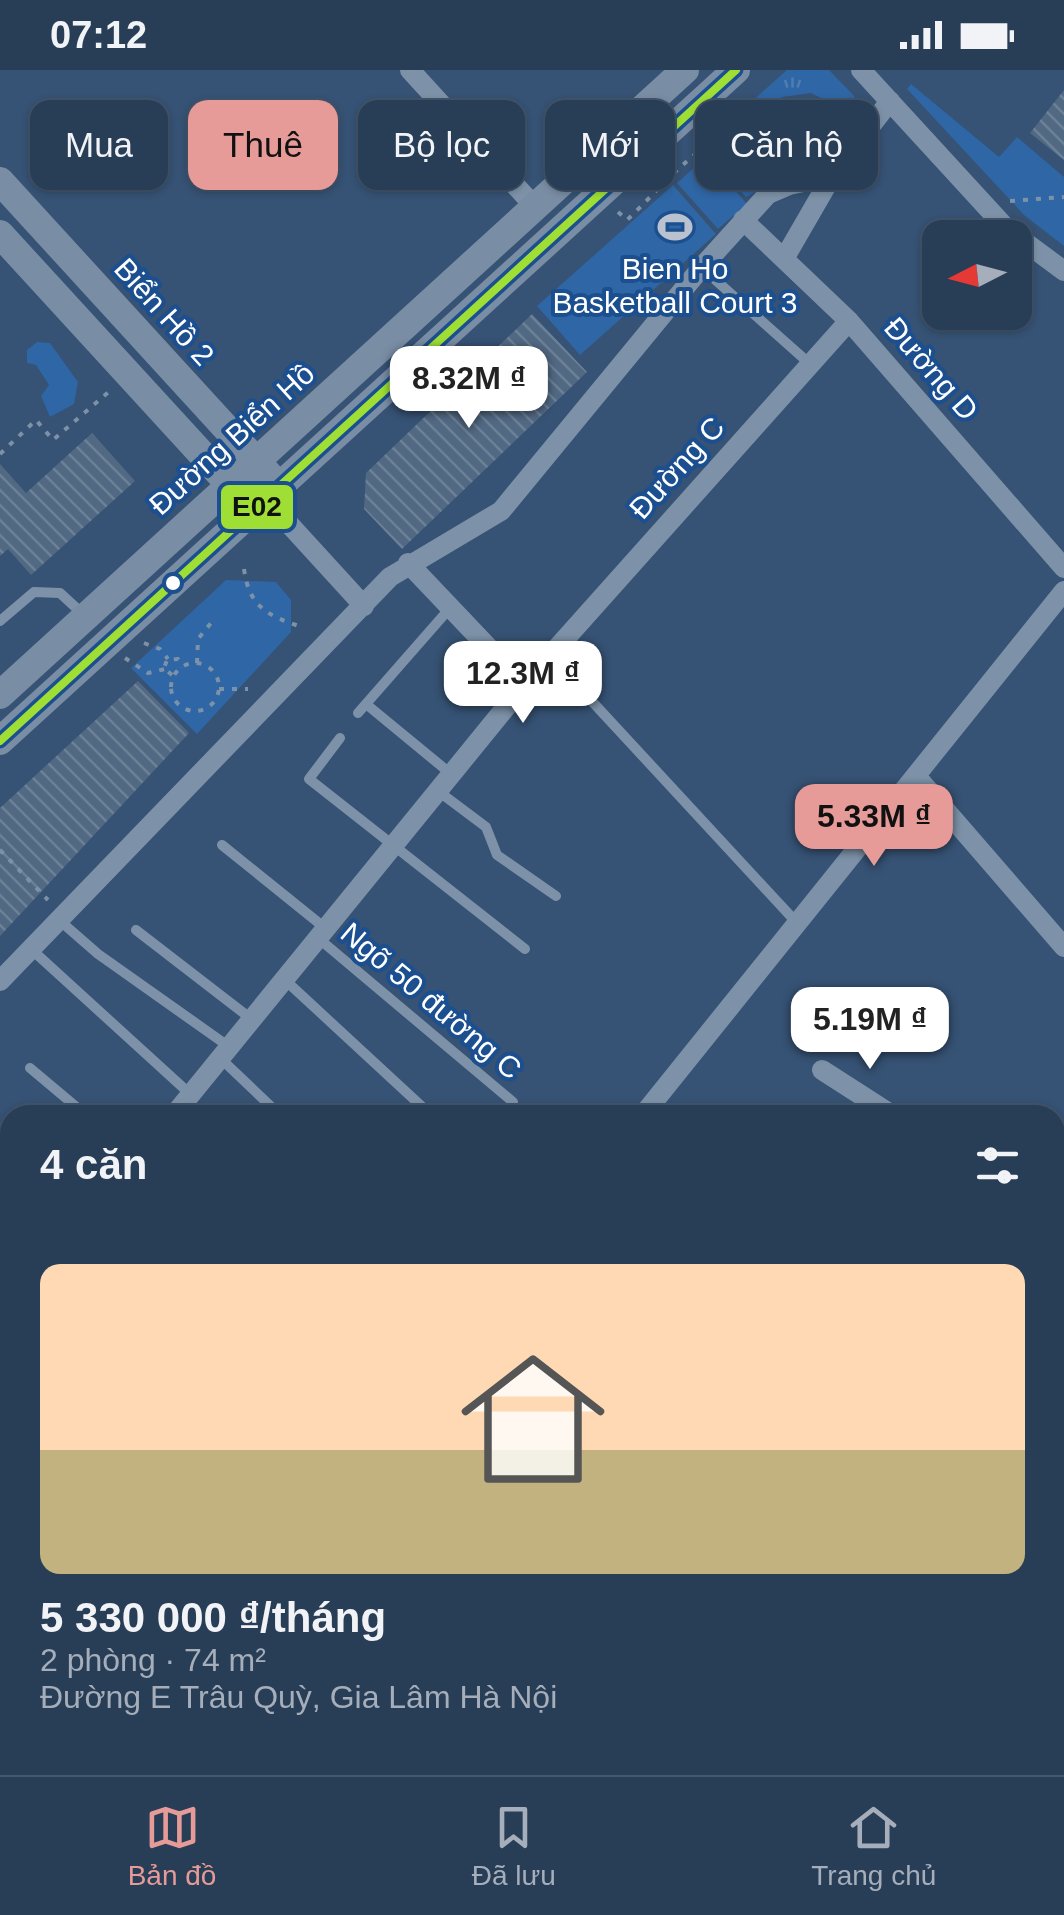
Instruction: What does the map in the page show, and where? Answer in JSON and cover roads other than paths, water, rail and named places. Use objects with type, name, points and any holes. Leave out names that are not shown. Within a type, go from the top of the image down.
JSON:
[{"type":"street","points":[[410,70],[535,207]]},
{"type":"street","name":"Đường Biển Hồ","points":[[2,690],[685,70]]},
{"type":"street","points":[[0,741],[270,503],[736,70]]},
{"type":"street","points":[[861,70],[1006,228],[1064,271]]},
{"type":"street","points":[[878,117],[890,101]]},
{"type":"street","name":"Biển Hồ 2","points":[[0,181],[256,461],[270,503]]},
{"type":"street","points":[[0,981],[31,949],[55,912],[408,564],[502,511],[701,268],[774,190]]},
{"type":"street","points":[[784,259],[824,190]]},
{"type":"street","name":"Đường D","points":[[743,220],[849,321],[1064,568]]},
{"type":"street","points":[[0,234],[230,485],[270,503],[364,606]]},
{"type":"street","name":"Đường C","points":[[180,1105],[524,685],[849,321]]},
{"type":"street","points":[[408,564],[524,685]]},
{"type":"street","points":[[651,1105],[1064,590]]},
{"type":"street","points":[[916,776],[1064,947]]},
{"type":"street","points":[[822,1070],[876,1105]]},
{"type":"lane","points":[[701,268],[810,364]]},
{"type":"lane","points":[[0,621],[34,592],[60,593],[86,616]]},
{"type":"lane","points":[[450,608],[362,709],[445,783],[486,827],[497,855],[556,896]]},
{"type":"lane","points":[[550,656],[798,924]]},
{"type":"lane","points":[[340,738],[308,779],[525,949]]},
{"type":"lane","points":[[222,845],[322,933]]},
{"type":"lane","points":[[55,912],[98,954],[223,1051],[271,1105]]},
{"type":"lane","points":[[136,930],[250,1018]]},
{"type":"lane","name":"Ngõ 50 đường C","points":[[322,933],[513,1102]]},
{"type":"lane","points":[[31,949],[188,1093]]},
{"type":"lane","points":[[284,978],[420,1105]]},
{"type":"lane","points":[[30,1068],[74,1105]]},
{"type":"place","name":"Bien Ho Basketball Court 3","points":[[675,227]]}]
